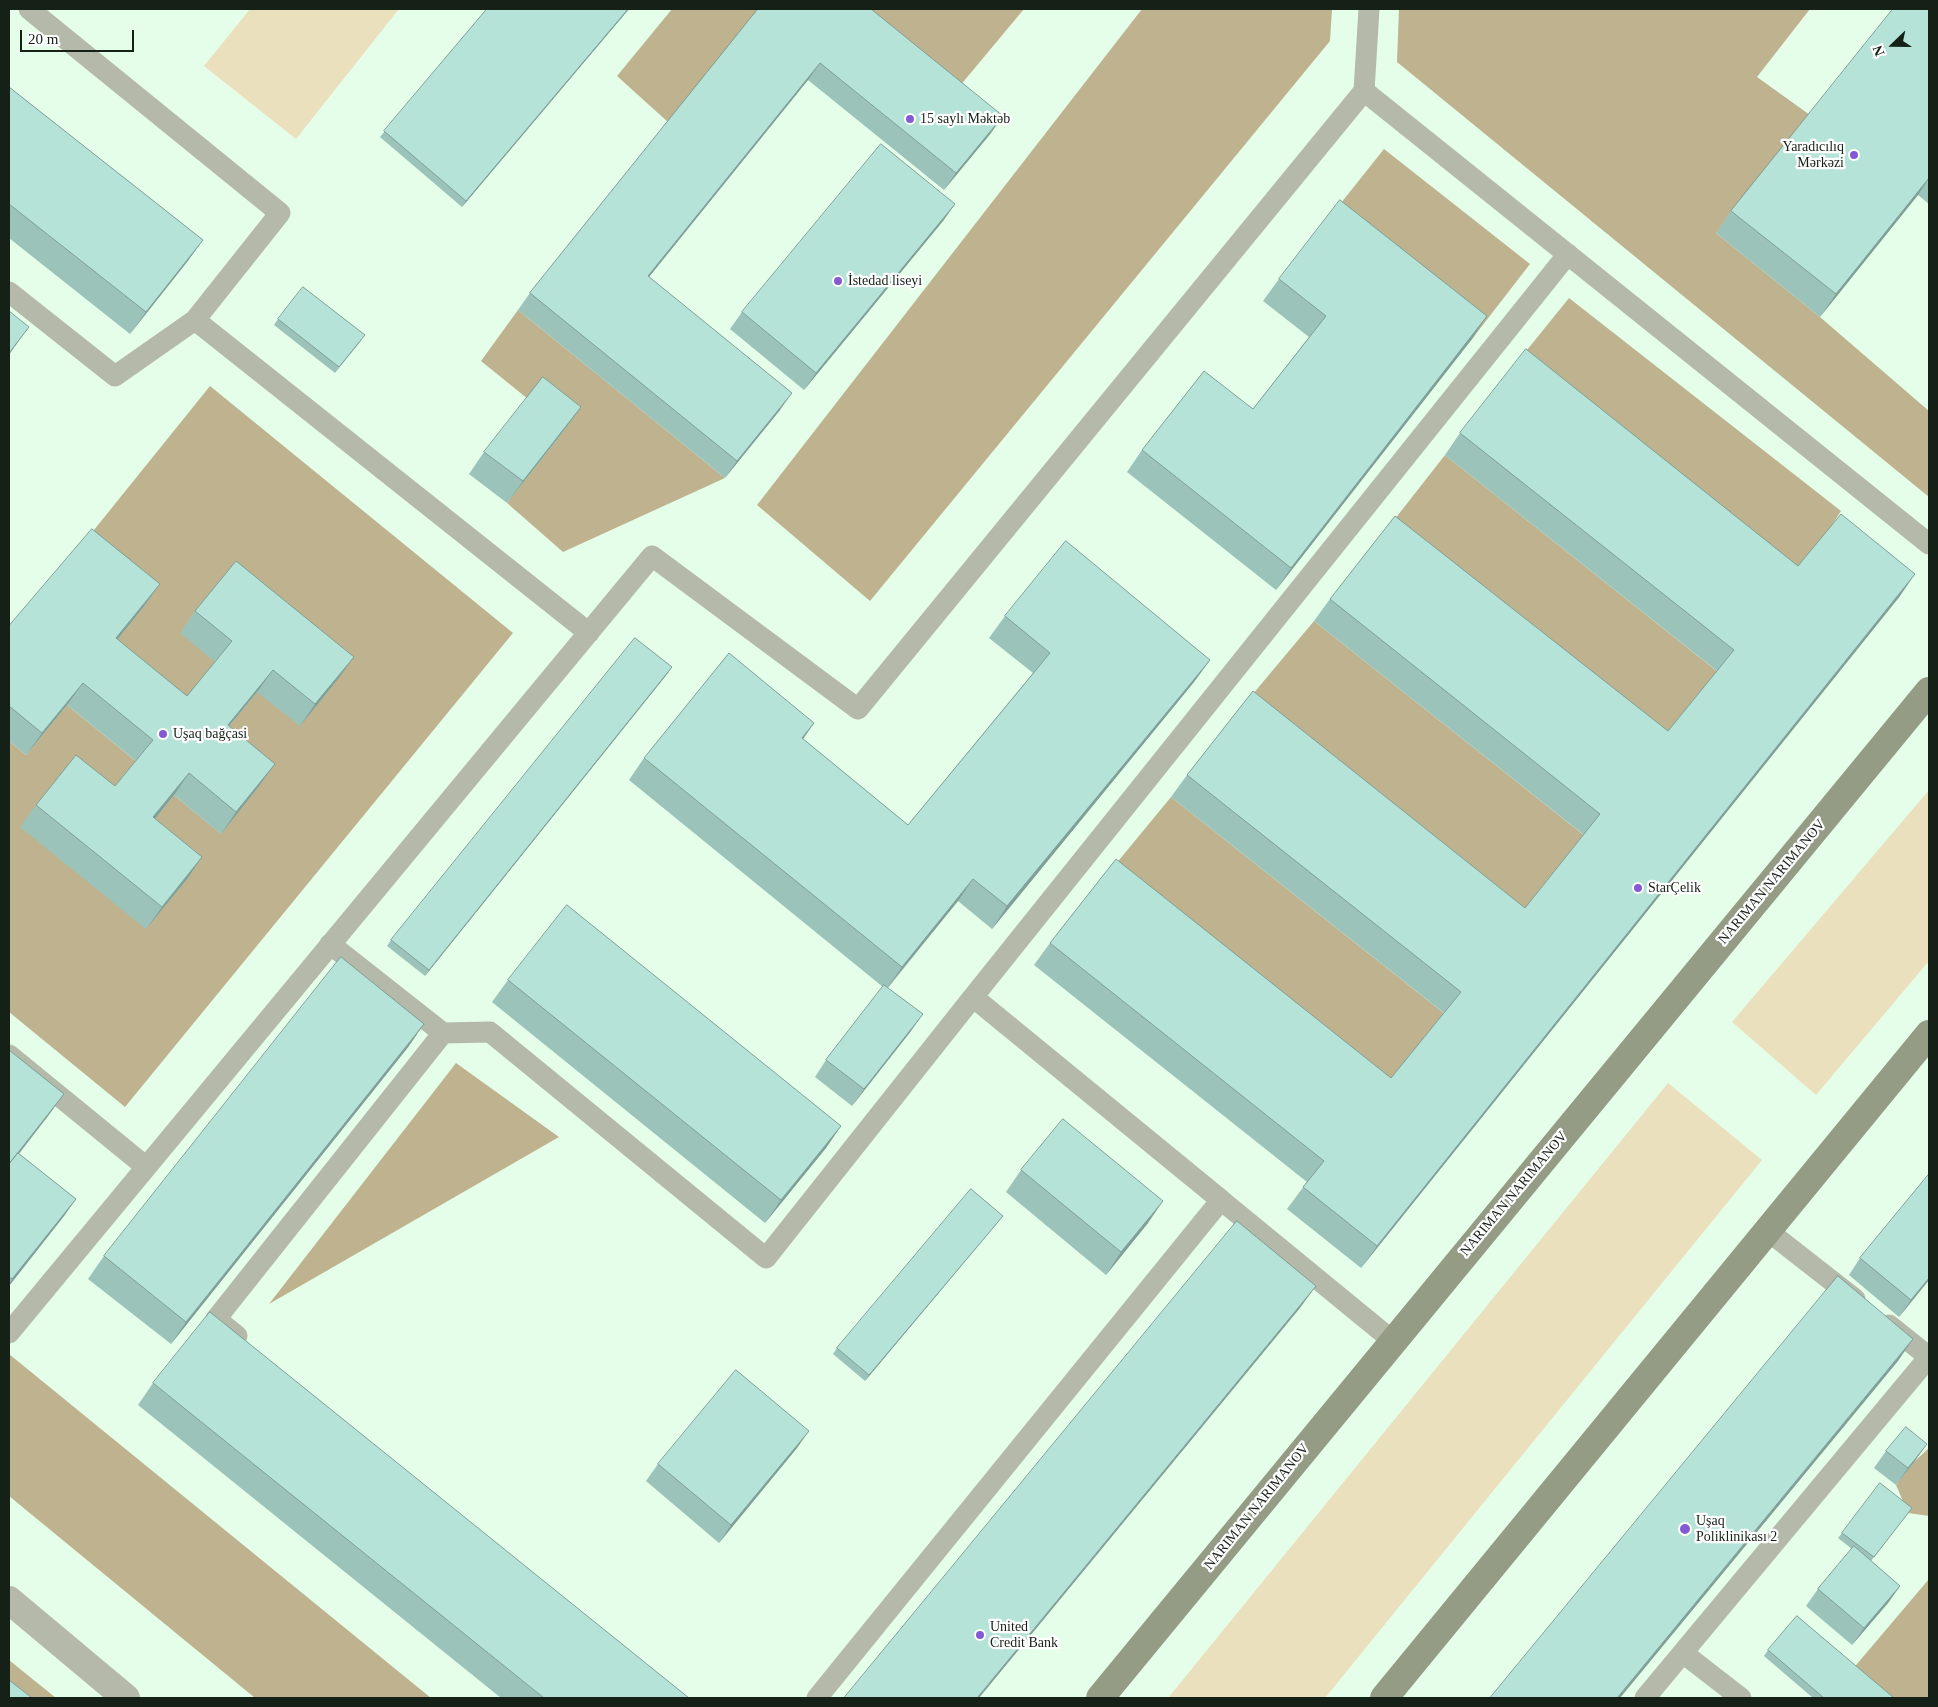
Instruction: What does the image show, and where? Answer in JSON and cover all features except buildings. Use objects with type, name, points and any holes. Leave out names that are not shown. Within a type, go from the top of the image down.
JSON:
[{"type":"main road","name":"NARIMAN NARIMANOV","points":[[1100,1698],[1929,691]]},
{"type":"main road","points":[[1384,1698],[1929,1034]]},
{"type":"street","points":[[9,1600],[126,1698]]},
{"type":"lane","points":[[9,292],[116,376],[195,320],[280,213],[29,9]]},
{"type":"lane","points":[[9,1333],[145,1166],[652,556],[858,709],[1364,91],[1369,9]]},
{"type":"lane","points":[[1364,91],[1929,544]]},
{"type":"lane","points":[[330,944],[443,1033],[490,1032],[766,1258],[1568,254]]},
{"type":"lane","points":[[195,320],[589,632]]},
{"type":"lane","points":[[973,997],[1392,1341]]},
{"type":"lane","points":[[255,1350],[216,1319],[443,1033]]},
{"type":"lane","points":[[9,1055],[145,1166]]},
{"type":"lane","points":[[817,1698],[1221,1200]]},
{"type":"lane","points":[[1645,1698],[1929,1357],[1768,1231]]},
{"type":"lane","points":[[1683,1653],[1741,1698]]},
{"type":"shaded area","points":[[250,9],[399,9],[296,139],[204,66]]},
{"type":"shaded area","points":[[672,9],[760,9],[669,123],[617,76]]},
{"type":"shaded area","points":[[869,9],[1024,9],[949,99]]},
{"type":"shaded area","points":[[1142,9],[1332,9],[1330,41],[870,601],[757,505]]},
{"type":"shaded area","points":[[1399,9],[1810,9],[1757,77],[1810,115],[1716,233],[1820,317],[1929,411],[1929,497],[1397,62]]},
{"type":"shaded area","points":[[1384,149],[1530,264],[1472,339],[1325,223]]},
{"type":"shaded area","points":[[1569,298],[1841,511],[1825,536],[1783,588],[1510,371]]},
{"type":"shaded area","points":[[518,310],[725,478],[563,552],[507,503],[565,429],[481,361]]},
{"type":"shaded area","points":[[210,386],[513,633],[125,1107],[9,1012],[9,741],[26,755],[67,705],[137,762],[138,840],[174,795],[220,833],[212,747],[257,692],[338,680],[216,663],[171,719],[100,661],[77,551]]},
{"type":"shaded area","points":[[1445,455],[1718,672],[1652,754],[1380,538]]},
{"type":"shaded area","points":[[1314,621],[1585,836],[1510,930],[1237,713]]},
{"type":"shaded area","points":[[1929,790],[1929,961],[1816,1095],[1732,1022]]},
{"type":"shaded area","points":[[1171,797],[1445,1014],[1376,1101],[1101,882]]},
{"type":"shaded area","points":[[456,1063],[559,1137],[269,1304]]},
{"type":"shaded area","points":[[1668,1083],[1762,1160],[1325,1698],[1168,1698]]},
{"type":"shaded area","points":[[9,1354],[431,1698],[255,1698],[9,1496]]},
{"type":"shaded area","points":[[1929,1448],[1929,1516],[1908,1513],[1896,1485],[1915,1461]]},
{"type":"shaded area","points":[[1929,1579],[1929,1698],[1883,1698],[1851,1671]]},
{"type":"shaded area","points":[[9,1660],[56,1698],[9,1698]]},
{"type":"place","name":"15 saylı Məktəb","points":[[910,119]]},
{"type":"place","name":"Yaradıcılıq Mərkəzi","points":[[1854,155]]},
{"type":"place","name":"İstedad liseyi","points":[[838,281]]},
{"type":"place","name":"Uşaq bağçasi","points":[[163,734]]},
{"type":"place","name":"StarÇelik","points":[[1638,888]]},
{"type":"place","name":"Uşaq Poliklinikası 2","points":[[1685,1529]]},
{"type":"place","name":"United Credit Bank","points":[[980,1635]]}]
